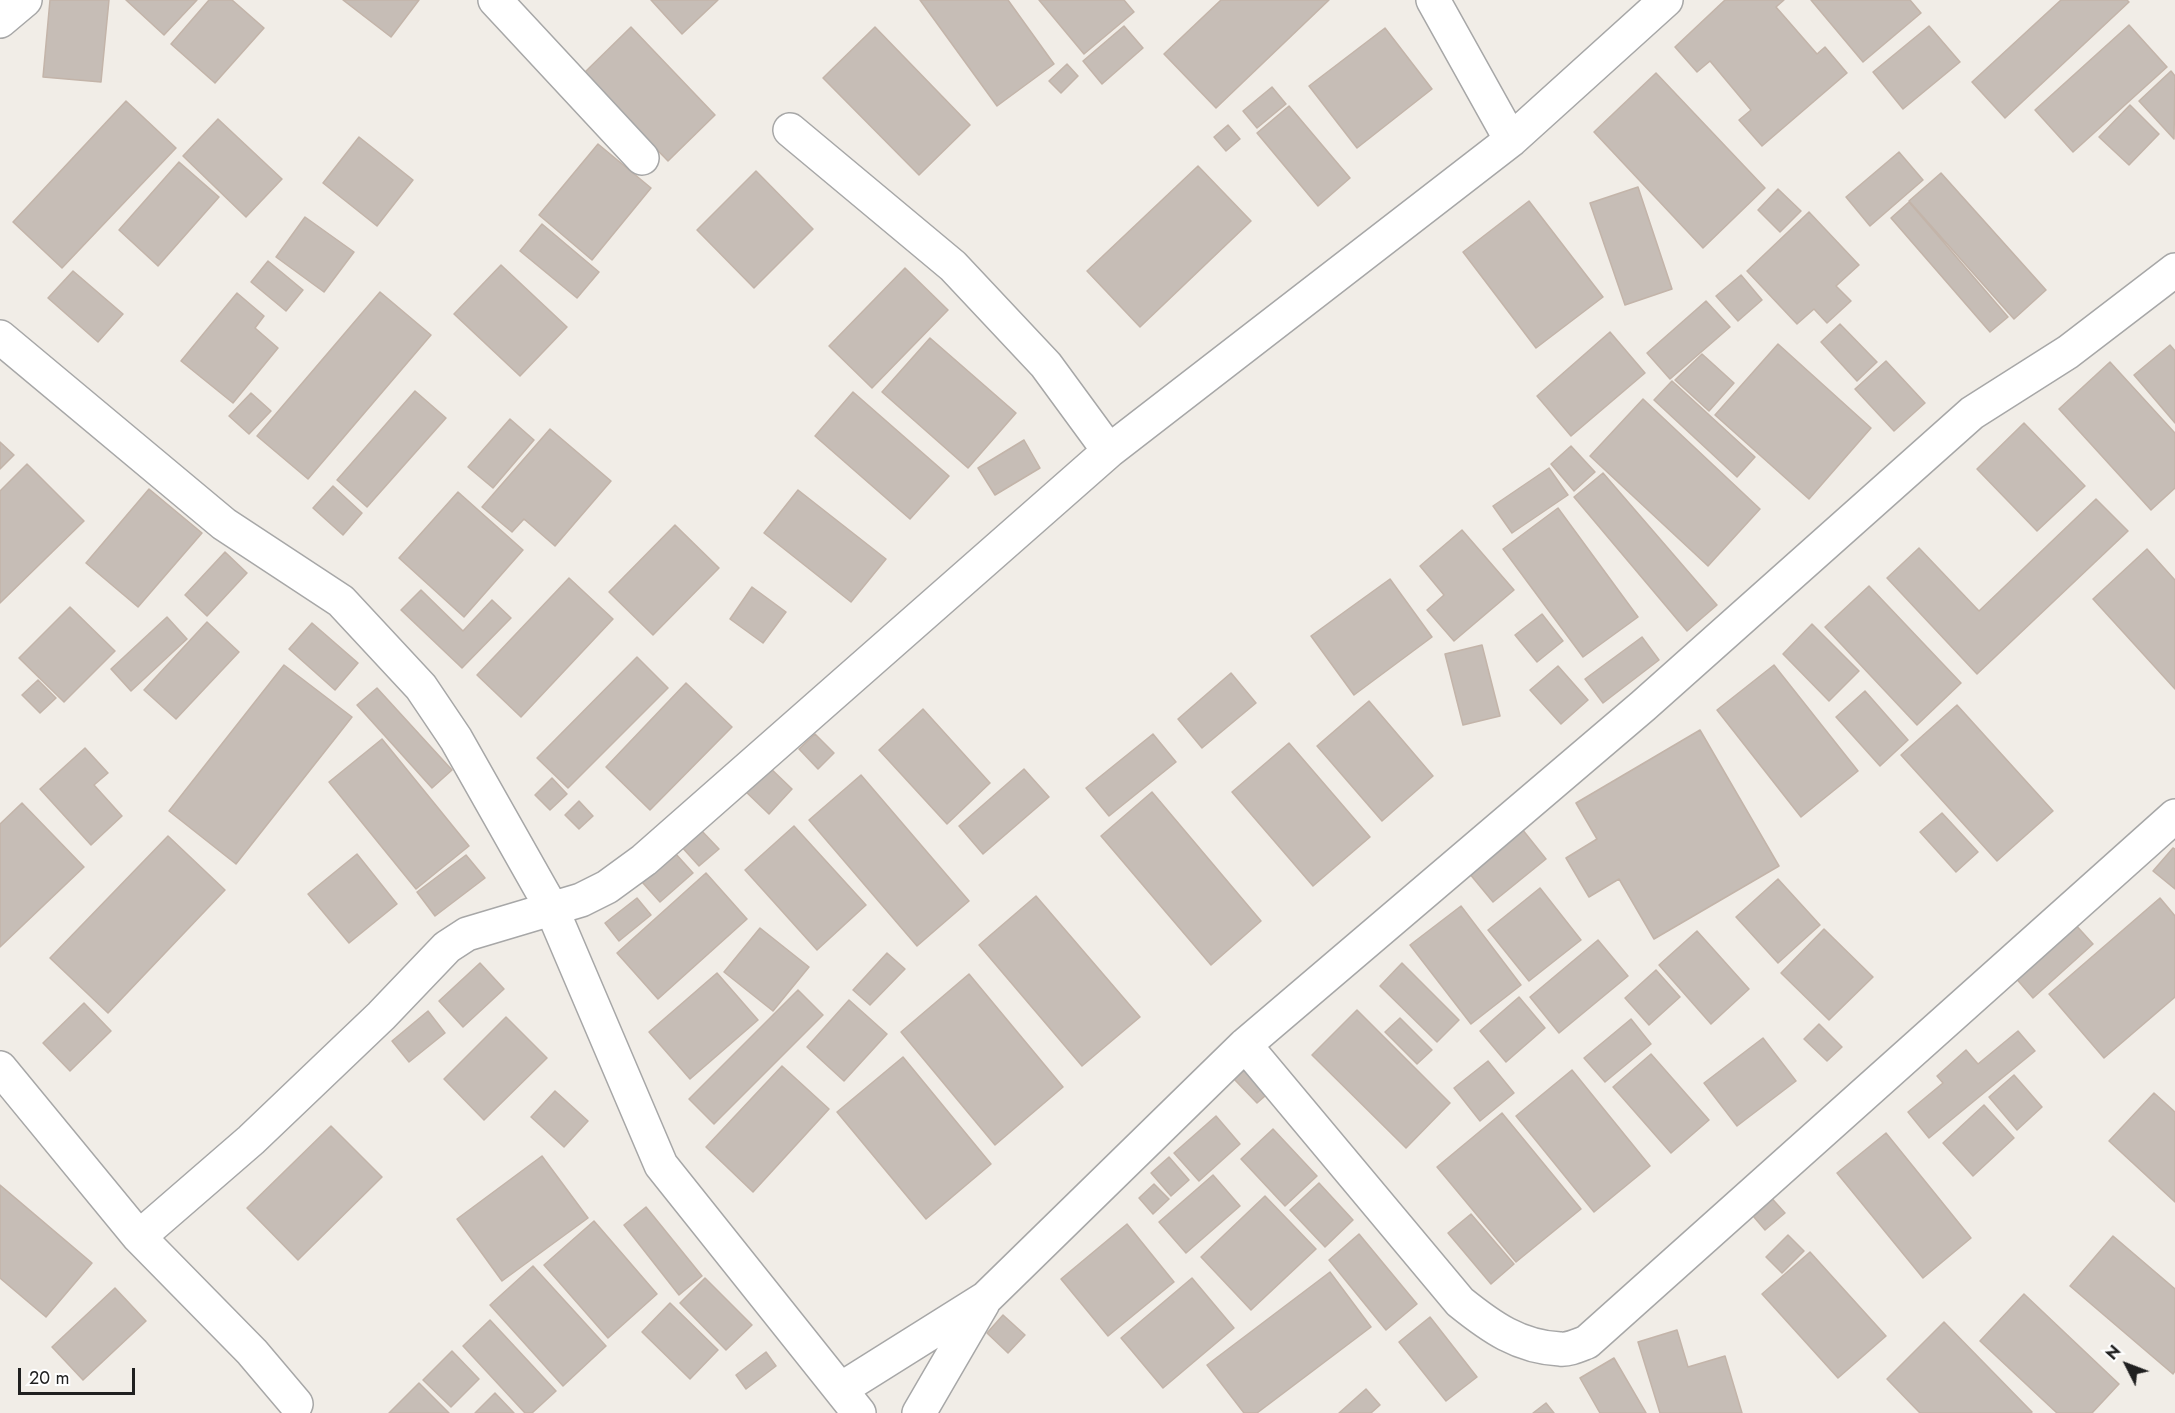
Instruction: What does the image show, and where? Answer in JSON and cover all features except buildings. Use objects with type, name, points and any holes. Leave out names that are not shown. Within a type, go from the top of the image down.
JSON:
[{"type":"street","points":[[0,21],[25,0]]},
{"type":"street","points":[[495,0],[642,158]]},
{"type":"street","points":[[1433,0],[1511,140]]},
{"type":"street","points":[[139,1237],[251,1140],[381,1016],[447,947],[467,934],[581,900],[607,887],[644,860],[1109,451],[1511,140],[1666,0]]},
{"type":"street","points":[[790,130],[954,266],[1046,365],[1109,451]]},
{"type":"street","points":[[0,337],[224,524],[341,601],[421,687],[456,739],[551,908],[661,1165],[850,1401],[986,1299],[1245,1045],[1644,706],[1972,412],[2068,352],[2174,275]]},
{"type":"street","points":[[1245,1045],[1460,1302],[1494,1330],[1529,1343],[1562,1350],[1587,1342],[2175,816]]},
{"type":"street","points":[[0,1068],[139,1237],[252,1352],[296,1404]]},
{"type":"street","points":[[920,1413],[986,1299]]}]
